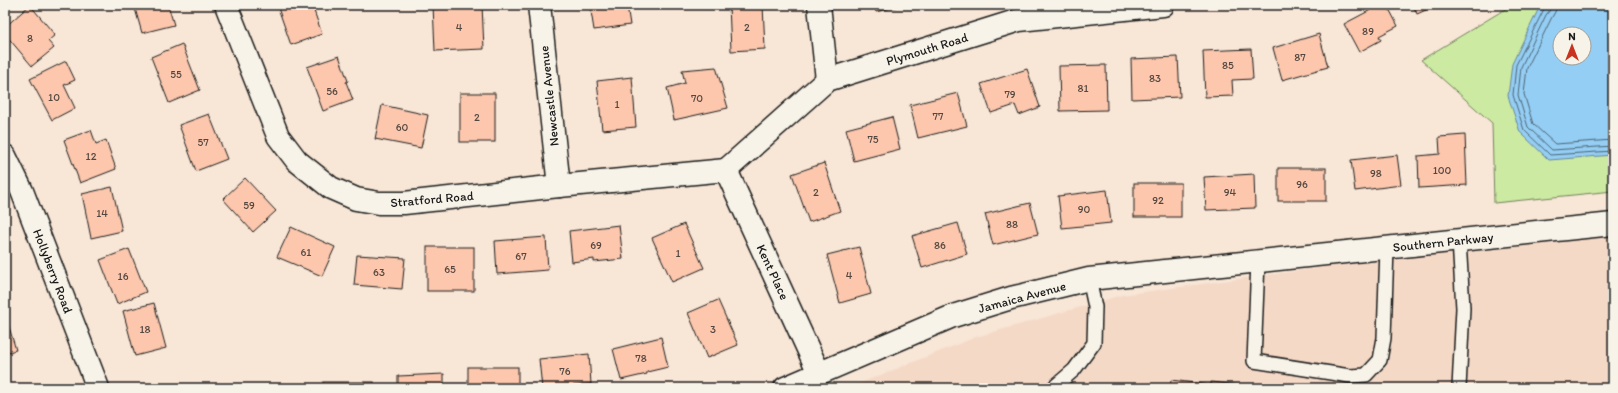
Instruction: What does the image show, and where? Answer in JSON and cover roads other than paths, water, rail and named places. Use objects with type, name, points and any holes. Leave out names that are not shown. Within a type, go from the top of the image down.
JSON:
[{"type":"street","name":"Stratford Road","points":[[226,5],[278,136],[297,161],[331,188],[356,199],[380,203],[404,203],[726,170]]},
{"type":"street","name":"Newcastle Avenue","points":[[539,5],[559,186]]},
{"type":"street","points":[[819,5],[827,80]]},
{"type":"street","name":"Plymouth Road","points":[[726,170],[827,80],[1019,20],[1163,5]]},
{"type":"street","name":"Hollyberry Road","points":[[5,156],[22,191],[98,388]]},
{"type":"street","name":"Kent Place","points":[[726,170],[820,373]]},
{"type":"street","name":"Southern Parkway","points":[[1266,260],[1613,224]]},
{"type":"street","name":"Jamaica Avenue","points":[[785,388],[953,316],[1010,298],[1089,279],[1266,260]]},
{"type":"lane","points":[[1459,240],[1463,308],[1459,388]]},
{"type":"lane","points":[[1266,260],[1254,361],[1350,376],[1366,375],[1380,360],[1384,338],[1387,248]]},
{"type":"lane","points":[[1053,388],[1074,370],[1094,343],[1095,307],[1089,279]]},
{"type":"water","points":[[1544,5],[1613,5],[1613,155],[1549,160],[1520,132],[1508,96],[1512,64],[1539,8]]}]
